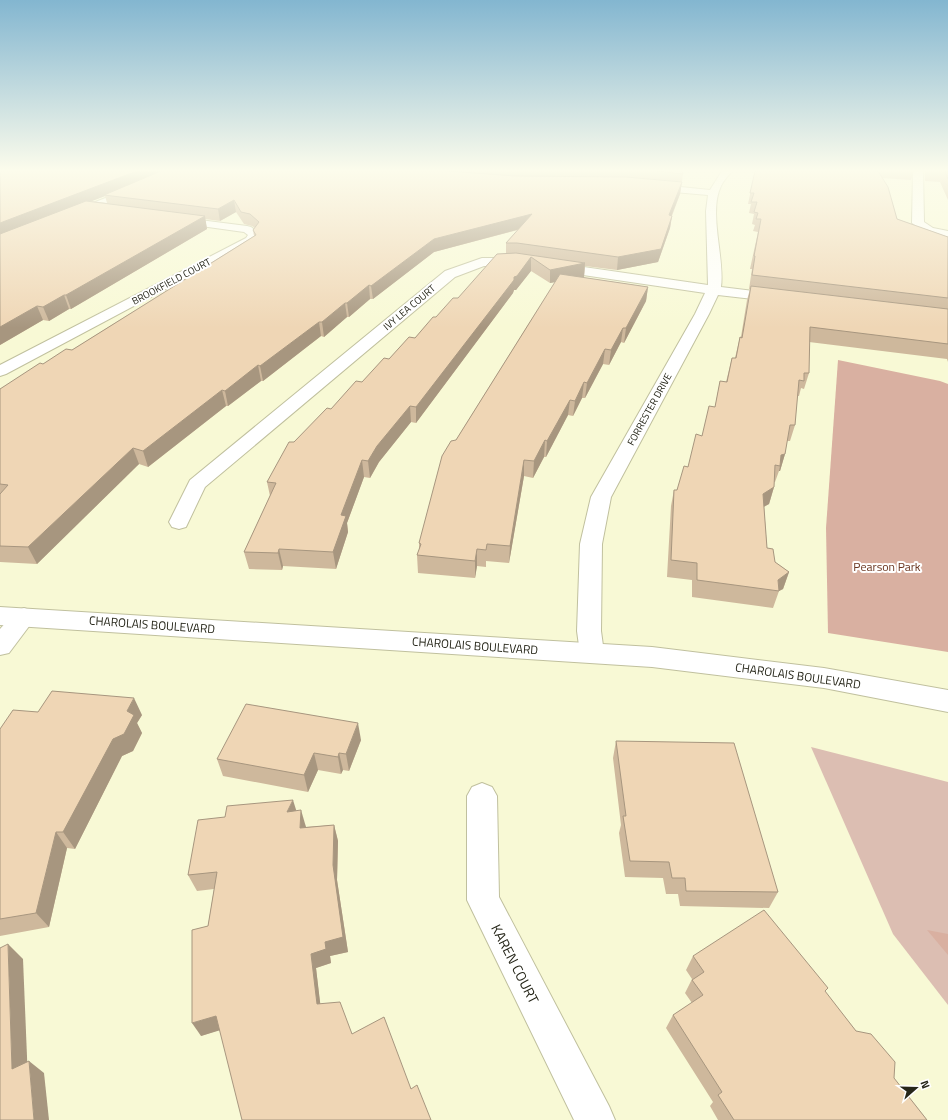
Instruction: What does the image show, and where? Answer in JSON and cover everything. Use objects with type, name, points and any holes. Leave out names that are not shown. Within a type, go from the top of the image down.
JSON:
[{"type":"street","name":"BROOKFIELD COURT","points":[[0,372],[250,240],[254,234],[247,229],[204,223]]},
{"type":"street","name":"FORRESTER DRIVE","points":[[592,653],[588,631],[591,544],[601,496],[702,314],[715,286],[712,223]]},
{"type":"street","points":[[918,223],[929,230],[948,235]]},
{"type":"street","name":"IVY LEA COURT","points":[[179,522],[196,484],[450,274],[482,262],[516,261],[790,300]]},
{"type":"street","points":[[0,646],[12,616]]},
{"type":"street","name":"CHAROLAIS BOULEVARD","points":[[12,616],[652,657],[824,678],[948,701]]},
{"type":"street","name":"KAREN COURT","points":[[482,796],[483,900],[595,1120]]},
{"type":"shaded area","points":[[811,747],[948,782],[948,1005],[893,934]]},
{"type":"green space","name":"Pearson Park","points":[[838,360],[940,381],[948,384],[948,652],[828,633],[826,528]]},
{"type":"green space","points":[[927,930],[948,934],[948,955]]},
{"type":"building","points":[[28,223],[192,223],[66,295],[43,307],[37,306],[0,327],[0,234]]},
{"type":"building","points":[[258,223],[496,223],[434,239],[371,286],[369,285],[322,322],[319,322],[260,366],[258,365],[225,391],[222,390],[143,451],[133,448],[28,547],[0,546],[0,494],[8,485],[0,484],[0,389],[40,363],[43,364],[66,349],[72,350],[256,235],[253,230]]},
{"type":"building","points":[[524,223],[670,223],[661,249],[618,257],[517,243],[506,243]]},
{"type":"building","points":[[760,223],[909,223],[948,237],[948,298],[752,275]]},
{"type":"building","points":[[516,253],[585,263],[550,270],[531,257],[517,276],[514,277],[514,280],[416,407],[410,406],[377,446],[368,461],[362,460],[341,515],[346,516],[333,552],[279,549],[278,553],[244,552],[276,483],[267,482],[289,442],[294,442],[327,408],[331,409],[356,381],[362,382],[384,358],[389,359],[409,337],[415,338],[433,317],[436,317],[453,298],[458,298],[497,254]]},
{"type":"building","points":[[560,274],[648,287],[626,328],[623,328],[611,350],[605,349],[587,383],[584,382],[575,401],[570,400],[547,441],[545,440],[534,461],[524,460],[510,546],[487,544],[486,550],[477,549],[475,561],[417,555],[442,456],[451,441],[456,440]]},
{"type":"building","points":[[751,286],[948,309],[948,344],[810,327],[809,373],[804,373],[804,381],[799,380],[795,425],[790,425],[785,454],[781,455],[780,466],[775,465],[774,487],[763,494],[767,548],[773,549],[775,562],[789,572],[778,580],[779,591],[697,580],[697,563],[671,560],[674,490],[677,490],[684,466],[688,467],[696,434],[702,436],[709,406],[715,407],[720,381],[727,382],[732,358],[736,358],[740,337],[742,338]]},
{"type":"building","points":[[52,691],[134,698],[127,711],[134,715],[124,734],[113,739],[63,832],[56,832],[36,913],[0,919],[0,729],[13,710],[38,712]]},
{"type":"building","points":[[246,704],[358,723],[346,754],[339,753],[338,757],[314,753],[304,775],[217,759]]},
{"type":"building","points":[[616,741],[734,743],[778,892],[686,891],[685,878],[672,878],[669,862],[630,861],[623,816],[626,816]]},
{"type":"building","points":[[293,800],[287,812],[301,810],[300,828],[334,825],[333,865],[343,937],[325,942],[326,949],[311,954],[317,1004],[340,1002],[352,1034],[384,1017],[411,1089],[417,1085],[431,1120],[242,1120],[216,1016],[192,1023],[192,930],[208,926],[217,872],[188,875],[198,820],[225,817],[227,806]]},
{"type":"building","points":[[764,910],[828,988],[825,991],[856,1031],[871,1034],[895,1062],[894,1078],[927,1120],[734,1120],[718,1095],[722,1092],[673,1015],[703,995],[692,980],[704,972],[693,956]]},
{"type":"building","points":[[8,944],[12,1069],[29,1061],[34,1120],[0,1120],[0,948]]}]
